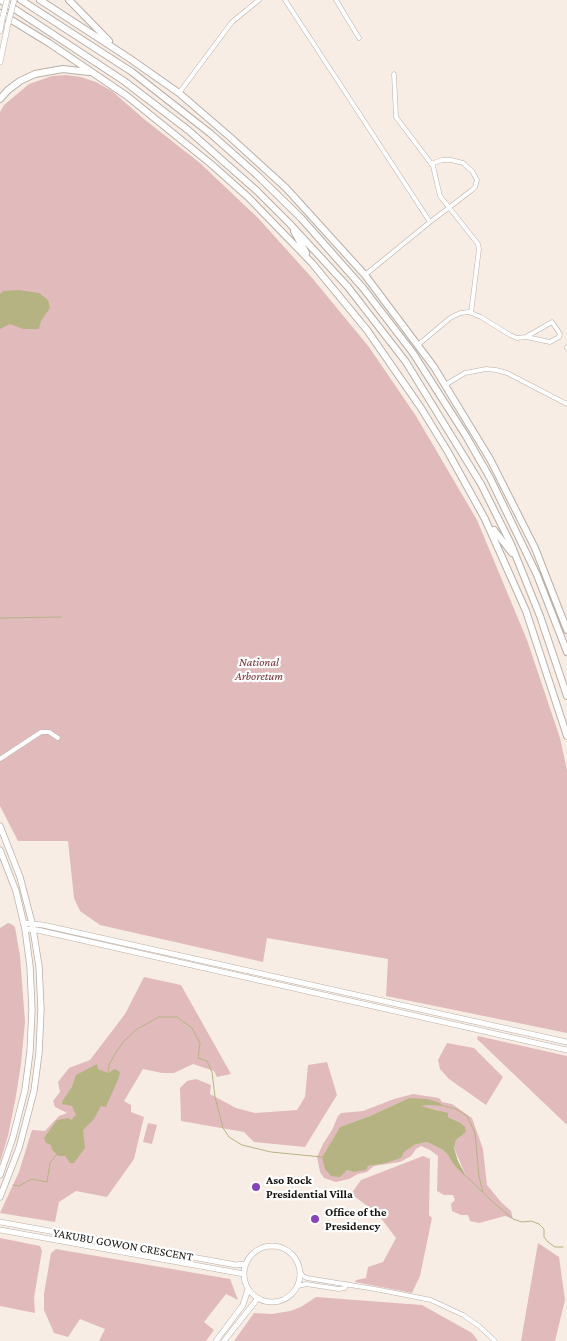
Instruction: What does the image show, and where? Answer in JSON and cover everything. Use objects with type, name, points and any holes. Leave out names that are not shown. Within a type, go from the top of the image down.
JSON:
[{"type":"highway","points":[[0,0],[124,81],[188,130],[250,185],[290,224],[348,287],[406,362],[482,484],[497,512],[540,616],[567,695]]},
{"type":"highway","points":[[21,0],[132,72],[184,112],[257,175],[301,218],[363,288],[401,336],[436,388],[490,478],[507,510],[545,594],[567,652]]},
{"type":"highway","points":[[40,0],[117,49],[179,93],[257,161],[292,195],[365,275],[418,345],[490,459],[535,548],[567,630]]},
{"type":"highway","points":[[68,0],[117,49]]},
{"type":"highway","points":[[0,13],[127,96],[211,164],[248,197],[312,263],[361,323],[402,379],[448,452],[485,519],[526,611],[567,736]]},
{"type":"highway","points":[[0,99],[20,81],[35,74],[64,69],[79,69],[93,72]]},
{"type":"highway","points":[[301,218],[334,240]]},
{"type":"highway","points":[[290,224],[312,263]]},
{"type":"highway","points":[[485,519],[517,560]]},
{"type":"highway","points":[[535,548],[545,594]]},
{"type":"main road","points":[[0,30],[7,0]]},
{"type":"main road","points":[[0,62],[14,0]]},
{"type":"main road","points":[[0,826],[20,877],[33,926],[39,966],[41,1009],[37,1072],[27,1122],[16,1158],[0,1197]]},
{"type":"main road","points":[[0,850],[16,891],[24,926],[32,987],[30,1052],[25,1090],[18,1120],[0,1175]]},
{"type":"main road","points":[[28,910],[43,925]]},
{"type":"main road","points":[[24,926],[43,925],[567,1042]]},
{"type":"main road","points":[[33,926],[45,932],[567,1050]]},
{"type":"main road","points":[[35,942],[40,934],[45,932]]},
{"type":"main road","name":"YAKUBU GOWON CRESCENT","points":[[0,1222],[236,1265],[246,1264]]},
{"type":"main road","name":"YAKUBU GOWON CRESCENT","points":[[0,1230],[244,1274]]},
{"type":"main road","points":[[216,1341],[243,1305],[248,1289],[244,1274],[249,1257],[261,1248],[278,1246],[287,1249],[299,1264],[301,1273],[298,1286],[288,1297],[281,1300],[265,1301],[258,1298],[248,1289]]},
{"type":"main road","points":[[224,1341],[258,1298]]},
{"type":"street","points":[[179,93],[227,28],[260,0]]},
{"type":"street","points":[[285,0],[430,222]]},
{"type":"street","points":[[336,0],[359,38]]},
{"type":"street","points":[[394,74],[396,118],[432,164],[439,193],[476,241],[478,247],[471,313]]},
{"type":"street","points":[[365,275],[475,187],[477,180],[475,176],[468,167],[460,162],[442,160],[432,164]]},
{"type":"street","points":[[418,345],[450,318],[460,313],[471,313],[481,316],[517,338],[526,337],[550,342],[559,337],[560,334],[552,322],[526,337]]},
{"type":"street","points":[[445,385],[465,373],[486,369],[496,370],[507,373],[566,403]]},
{"type":"street","points":[[0,759],[41,732],[49,732],[58,738]]},
{"type":"street","points":[[301,1273],[307,1278],[412,1296],[446,1306],[470,1320],[495,1341]]},
{"type":"street","points":[[298,1286],[306,1284],[339,1289],[345,1288],[346,1284]]},
{"type":"green space","name":"National Arboretum","points":[[66,75],[96,82],[112,91],[200,163],[258,218],[313,279],[369,347],[416,416],[477,520],[527,640],[560,738],[567,770],[567,1033],[386,996],[388,959],[267,938],[263,962],[100,925],[80,911],[74,898],[68,841],[18,841],[0,806],[0,112],[4,105],[29,84],[52,76]]},
{"type":"green space","points":[[8,923],[15,927],[20,956],[25,1022],[16,1096],[8,1136],[0,1162],[0,928]]},
{"type":"green space","points":[[144,977],[181,985],[231,1074],[217,1077],[214,1071],[193,1064],[174,1073],[162,1073],[143,1069],[124,1101],[131,1105],[131,1112],[144,1117],[134,1159],[107,1197],[76,1191],[59,1202],[55,1222],[0,1213],[19,1172],[32,1130],[45,1131],[59,1116],[67,1113],[55,1107],[53,1101],[60,1092],[58,1082],[69,1068],[90,1060],[125,1014]]},
{"type":"green space","points":[[478,1036],[567,1056],[567,1125],[477,1039]]},
{"type":"green space","points":[[447,1043],[474,1048],[503,1077],[486,1105],[449,1079],[440,1069],[438,1060]]},
{"type":"green space","points":[[327,1062],[337,1095],[305,1147],[254,1142],[244,1132],[181,1121],[180,1088],[187,1081],[196,1079],[211,1085],[210,1094],[236,1108],[255,1113],[297,1110],[305,1097],[308,1065]]},
{"type":"green space","points":[[413,1094],[439,1098],[442,1102],[452,1104],[472,1118],[483,1149],[487,1185],[511,1211],[513,1219],[505,1216],[479,1223],[470,1221],[468,1215],[461,1215],[452,1211],[451,1204],[455,1200],[453,1195],[444,1195],[437,1191],[438,1156],[421,1146],[411,1156],[400,1162],[374,1166],[367,1172],[349,1179],[336,1182],[324,1178],[320,1172],[317,1157],[338,1116],[341,1113],[363,1111]],"holes":[[[409,1098],[430,1105],[418,1106],[438,1110],[459,1122],[465,1132],[456,1140],[454,1148],[466,1176],[453,1164],[443,1150],[427,1142],[414,1145],[382,1164],[367,1166],[353,1172],[322,1157],[340,1127]]]},
{"type":"green space","points":[[148,1123],[157,1125],[152,1144],[143,1142]]},
{"type":"green space","points":[[423,1156],[430,1159],[429,1215],[432,1218],[420,1276],[412,1293],[355,1282],[356,1280],[366,1278],[368,1267],[383,1262],[396,1238],[377,1213],[351,1194],[361,1180]]},
{"type":"green space","points":[[0,1238],[40,1246],[42,1251],[34,1298],[35,1313],[0,1306]]},
{"type":"green space","points":[[538,1243],[559,1257],[565,1300],[555,1341],[521,1341]]},
{"type":"green space","points":[[56,1249],[230,1279],[238,1300],[226,1294],[204,1322],[214,1330],[206,1341],[99,1341],[105,1329],[80,1319],[68,1337],[54,1333],[44,1310],[44,1294],[51,1253]]},
{"type":"green space","points":[[316,1297],[422,1305],[472,1333],[478,1341],[234,1341],[254,1313],[272,1314],[290,1311],[301,1307]]},
{"type":"shaded area","points":[[19,290],[39,293],[48,300],[50,308],[41,321],[39,329],[23,329],[10,324],[0,329],[0,294],[3,291]]},
{"type":"shaded area","points":[[97,1064],[98,1069],[108,1073],[115,1069],[120,1072],[119,1077],[106,1107],[101,1106],[94,1119],[83,1130],[85,1148],[74,1163],[70,1163],[65,1156],[59,1156],[52,1150],[51,1145],[46,1143],[44,1138],[57,1120],[68,1118],[71,1120],[76,1115],[72,1106],[62,1104],[63,1100],[72,1087],[76,1075]]},
{"type":"shaded area","points":[[409,1098],[438,1102],[444,1106],[421,1106],[448,1113],[448,1117],[465,1127],[466,1132],[456,1140],[454,1148],[467,1178],[453,1164],[443,1150],[427,1142],[414,1145],[404,1152],[401,1158],[368,1166],[366,1170],[353,1172],[347,1170],[340,1177],[331,1176],[325,1169],[322,1157],[340,1127]]},
{"type":"waterway","points":[[0,618],[61,617]]},
{"type":"waterway","points":[[108,1072],[109,1065],[115,1054],[124,1041],[137,1029],[159,1017],[177,1017],[192,1028],[200,1043],[198,1058],[207,1061],[212,1072],[215,1097],[223,1128],[229,1137],[242,1145],[271,1152],[322,1157]]},
{"type":"waterway","points":[[444,1106],[456,1109],[467,1116],[475,1133],[479,1177],[483,1192]]},
{"type":"waterway","points":[[13,1185],[19,1186],[32,1179],[47,1182],[50,1163],[57,1154]]},
{"type":"waterway","points":[[467,1177],[513,1219],[539,1224],[544,1229],[544,1237],[548,1242],[555,1247],[563,1247]]},
{"type":"place","name":"Aso Rock Presidential Villa","points":[[256,1187]]},
{"type":"place","name":"Office of the Presidency","points":[[315,1219]]}]
